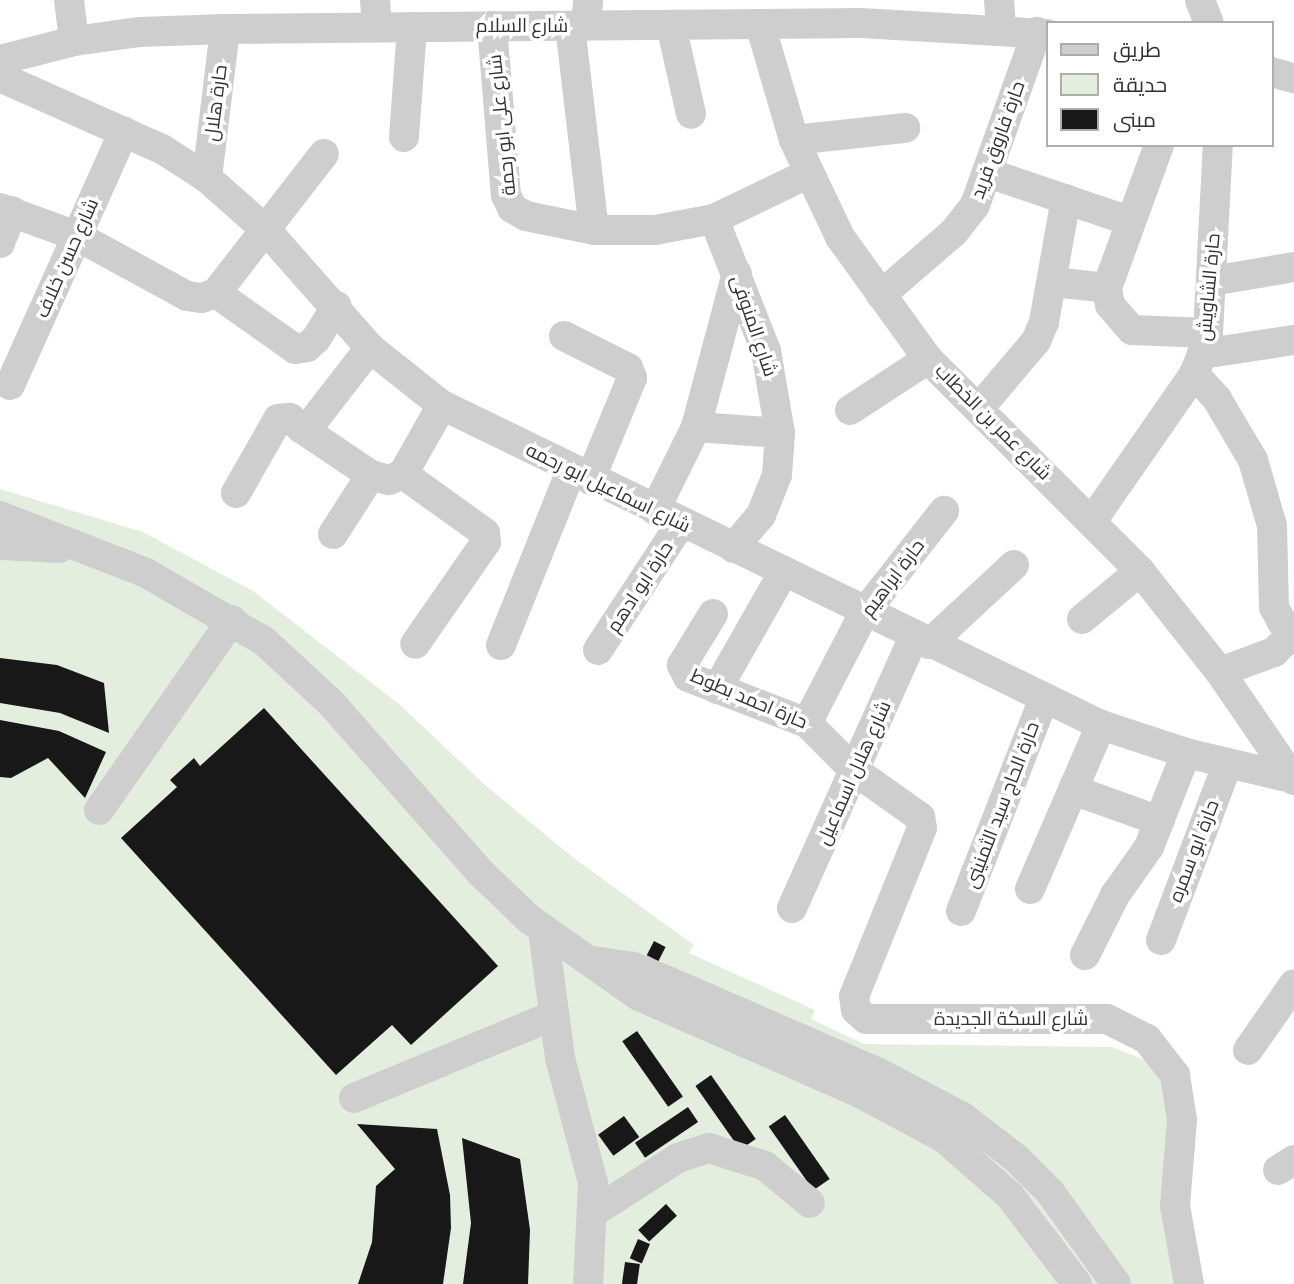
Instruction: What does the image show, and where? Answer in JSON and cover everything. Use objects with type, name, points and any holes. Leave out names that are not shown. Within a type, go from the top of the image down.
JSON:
[{"type":"street","points":[[69,0],[75,41]]},
{"type":"street","points":[[999,0],[1001,31]]},
{"type":"street","points":[[1200,0],[1208,21]]},
{"type":"street","name":"شارع السلام","points":[[0,60],[75,41],[140,32],[225,29],[376,14],[412,27],[492,26],[582,17],[671,24],[761,24],[860,11],[1001,31],[1042,33]]},
{"type":"street","points":[[582,17],[594,230]]},
{"type":"street","points":[[671,24],[691,114]]},
{"type":"street","name":"شارع عمر بن الخطاب","points":[[761,24],[793,140],[807,174],[841,237],[881,295],[928,359],[980,407],[1140,571],[1289,765]]},
{"type":"street","name":"شارع على ابو رحمة","points":[[492,26],[506,195],[512,208],[526,216],[594,230],[655,230],[714,219],[807,174]]},
{"type":"street","points":[[404,137],[412,27]]},
{"type":"street","name":"حارة هلال","points":[[207,178],[225,29]]},
{"type":"street","name":"حارة فاروق فريد","points":[[881,295],[954,232],[975,205],[1042,33]]},
{"type":"street","points":[[1273,73],[1294,78]]},
{"type":"street","name":"شارع اسماعيل ابو رحمه","points":[[0,78],[124,131],[207,178],[267,232],[337,306],[369,348],[442,405],[581,476],[1101,725],[1186,753],[1228,763],[1289,765]]},
{"type":"street","points":[[793,140],[905,128]]},
{"type":"street","name":"شارع حسن خلاف","points":[[10,386],[124,131]]},
{"type":"street","points":[[1158,147],[1107,288],[1118,320],[1132,330],[1201,354],[1294,340]]},
{"type":"street","name":"حارة الشاويش","points":[[1201,354],[1212,281],[1218,147]]},
{"type":"street","points":[[0,243],[6,209],[77,236],[187,296],[202,298],[216,293],[267,232],[324,154]]},
{"type":"street","points":[[988,173],[1130,221]]},
{"type":"street","points":[[980,407],[1036,341],[1053,282],[1066,199]]},
{"type":"street","name":"شارع المنوفى","points":[[714,219],[766,351],[780,433],[777,475],[761,515],[733,548]]},
{"type":"street","points":[[1212,281],[1294,267]]},
{"type":"street","points":[[655,510],[696,427],[737,274]]},
{"type":"street","points":[[1053,282],[1107,288]]},
{"type":"street","points":[[216,293],[295,348],[307,347],[337,306]]},
{"type":"street","points":[[501,645],[581,476],[632,378],[628,368],[564,336]]},
{"type":"street","points":[[301,428],[311,424],[369,348]]},
{"type":"street","points":[[1092,521],[1201,354]]},
{"type":"street","points":[[1201,354],[1224,409],[1253,460],[1272,526],[1274,607],[1282,622],[1294,632],[1274,652],[1220,672]]},
{"type":"street","points":[[850,410],[928,359]]},
{"type":"street","points":[[236,493],[278,419],[290,418],[371,475],[388,480],[403,474],[442,405]]},
{"type":"street","points":[[696,427],[780,433]]},
{"type":"street","points":[[403,474],[485,533],[486,541],[415,644]]},
{"type":"street","points":[[333,534],[371,475]]},
{"type":"street","name":"حارة ابراهيم","points":[[807,723],[864,613],[944,511]]},
{"type":"street","points":[[0,516],[146,573],[232,620],[293,665],[331,703],[497,890],[543,930],[593,961],[622,986],[686,1003],[862,1094],[952,1127],[1017,1159],[1050,1192],[1116,1284]]},
{"type":"street","name":"حارة ابو ادهم","points":[[598,650],[681,523]]},
{"type":"street","points":[[0,534],[50,535]]},
{"type":"street","points":[[0,545],[92,550]]},
{"type":"street","points":[[921,641],[1014,565]]},
{"type":"street","points":[[1082,619],[1140,571]]},
{"type":"street","points":[[717,689],[783,573]]},
{"type":"street","name":"حارة احمد بطوط","points":[[713,614],[682,665],[688,677],[807,723],[855,771],[914,808],[922,828],[854,996],[856,1010],[866,1019]]},
{"type":"street","points":[[99,810],[232,620]]},
{"type":"street","name":"شارع هلال اسماعيل","points":[[792,908],[855,771],[921,641]]},
{"type":"street","name":"حارة الحاج سيد الثمنينى","points":[[961,911],[1044,698]]},
{"type":"street","points":[[1030,889],[1101,725]]},
{"type":"street","points":[[1085,955],[1160,821],[1186,753]]},
{"type":"street","name":"حارة ابو سمره","points":[[1161,940],[1228,763]]},
{"type":"street","points":[[1073,790],[1160,821]]},
{"type":"street","points":[[543,930],[552,1016],[588,1156],[594,1212],[588,1284]]},
{"type":"street","points":[[1248,1050],[1285,1021],[1294,984]]},
{"type":"street","points":[[354,1098],[552,1016]]},
{"type":"street","name":"شارع السكة الجديدة","points":[[866,1019],[1107,1019],[1147,1039],[1175,1075],[1182,1120],[1175,1206],[1189,1284]]},
{"type":"street","points":[[952,1127],[1010,1196],[1077,1284]]},
{"type":"street","points":[[594,1212],[678,1158],[709,1148],[765,1166],[810,1203]]},
{"type":"green space","points":[[0,489],[143,532],[253,591],[399,704],[485,785],[575,859],[694,945],[689,953],[815,1010],[811,1019],[864,1044],[1112,1047],[1145,1060],[1158,1073],[1172,1106],[1162,1201],[1185,1284],[0,1284]]},
{"type":"building","points":[[0,658],[57,665],[104,683],[109,733],[60,713],[0,703]]},
{"type":"building","points":[[264,708],[498,966],[411,1045],[392,1025],[336,1075],[121,838],[177,787],[170,780],[194,758],[200,766]]},
{"type":"building","points":[[0,720],[59,731],[106,752],[85,798],[48,758],[11,778],[0,777]]},
{"type":"building","points":[[654,941],[666,947],[658,961],[647,955]]},
{"type":"building","points":[[637,1031],[683,1097],[668,1107],[622,1041]]},
{"type":"building","points":[[711,1075],[756,1139],[740,1150],[695,1086]]},
{"type":"building","points":[[688,1107],[698,1122],[645,1158],[635,1143]]},
{"type":"building","points":[[785,1115],[830,1179],[813,1190],[769,1126]]},
{"type":"building","points":[[624,1116],[639,1137],[613,1156],[598,1135]]},
{"type":"building","points":[[357,1124],[437,1129],[450,1195],[451,1228],[443,1284],[358,1284],[372,1242],[376,1186],[395,1169]]},
{"type":"building","points":[[462,1138],[520,1159],[530,1230],[528,1284],[463,1284],[471,1223]]},
{"type":"building","points":[[666,1204],[677,1216],[649,1242],[638,1230]]},
{"type":"building","points":[[638,1239],[650,1244],[642,1263],[630,1258]]},
{"type":"building","points":[[625,1262],[640,1264],[637,1284],[622,1284]]}]
